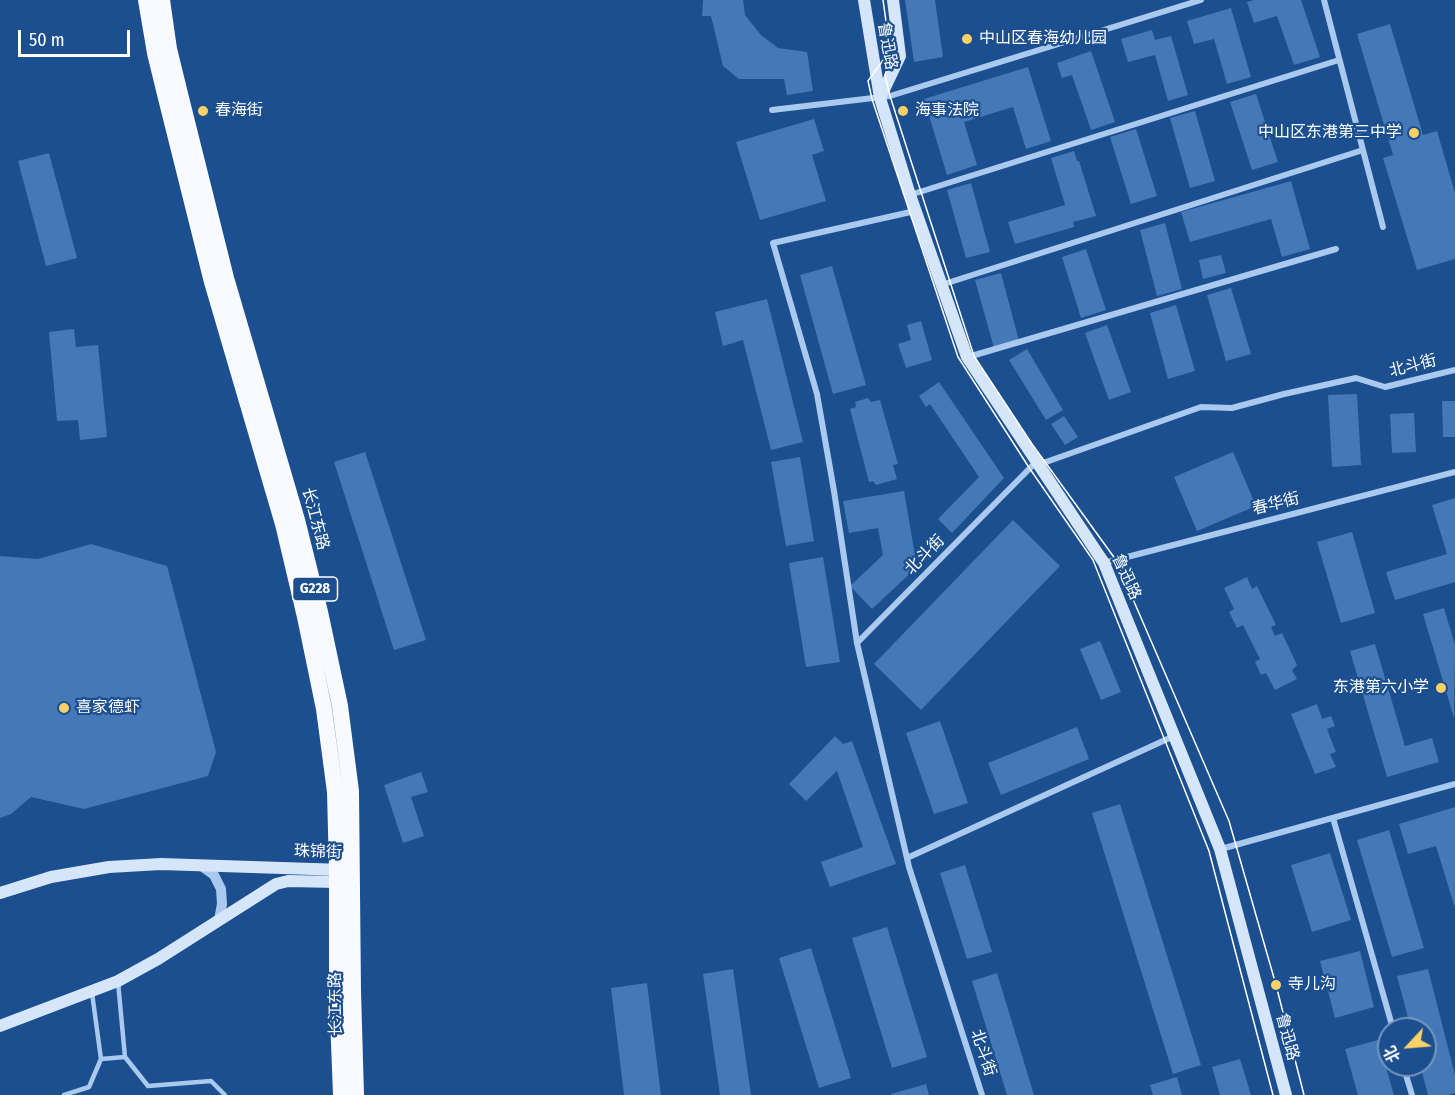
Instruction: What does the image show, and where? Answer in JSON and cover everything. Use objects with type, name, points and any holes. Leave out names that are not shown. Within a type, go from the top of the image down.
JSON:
[{"type":"highway","name":"长江东路","points":[[146,0],[160,73],[212,282],[283,524],[324,709],[343,874],[352,990],[356,1095]]},
{"type":"highway","name":"长江东路","points":[[162,0],[180,98],[226,278],[297,520],[340,706],[350,780],[337,991],[341,1095]]},
{"type":"main road","name":"鲁迅路","points":[[864,0],[880,98],[915,211],[967,357],[1104,563],[1220,849],[1286,1095]]},
{"type":"main road","name":"鲁迅路","points":[[880,98],[900,56],[893,0]]},
{"type":"main road","name":"珠锦街","points":[[0,892],[51,877],[109,867],[161,864],[343,874]]},
{"type":"main road","name":"珠锦街","points":[[0,1026],[118,981],[158,959],[276,884],[343,874]]},
{"type":"street","points":[[772,110],[880,98],[1201,0]]},
{"type":"street","points":[[1324,0],[1383,227]]},
{"type":"street","points":[[910,195],[1340,60]]},
{"type":"street","points":[[940,285],[1363,150]]},
{"type":"street","points":[[857,643],[817,394],[773,243],[915,211]]},
{"type":"street","points":[[967,357],[1336,249]]},
{"type":"street","name":"北斗街","points":[[982,1095],[907,858],[857,643],[1036,462],[1046,462],[1201,407],[1232,408],[1356,378],[1385,387],[1455,370]]},
{"type":"street","name":"春华街","points":[[1104,563],[1455,472]]},
{"type":"street","points":[[907,858],[1174,736]]},
{"type":"street","points":[[1220,849],[1455,784]]},
{"type":"street","points":[[1333,818],[1390,1017]]},
{"type":"street","points":[[201,865],[214,875],[221,889],[222,904],[219,920]]},
{"type":"street","points":[[1407,1077],[1412,1095]]},
{"type":"lane","points":[[118,981],[125,1057],[148,1086],[211,1081],[225,1095]]},
{"type":"lane","points":[[64,1095],[89,1087],[101,1059],[92,992]]},
{"type":"lane","points":[[101,1059],[125,1057]]},
{"type":"building","points":[[703,0],[743,0],[745,15],[761,35],[778,48],[807,52],[813,91],[787,95],[784,79],[739,79],[723,66],[711,16],[702,16]]},
{"type":"building","points":[[905,0],[935,0],[943,57],[914,62]]},
{"type":"building","points":[[1301,0],[1320,57],[1294,65],[1277,16],[1254,23],[1247,2]]},
{"type":"building","points":[[1231,8],[1251,77],[1227,84],[1214,39],[1194,44],[1187,21]]},
{"type":"building","points":[[1390,24],[1423,135],[1437,131],[1455,193],[1455,259],[1417,270],[1383,158],[1393,155],[1357,34]]},
{"type":"building","points":[[1152,30],[1155,40],[1171,36],[1188,95],[1168,101],[1155,55],[1128,62],[1121,39]]},
{"type":"building","points":[[1091,51],[1115,122],[1091,130],[1072,75],[1062,78],[1057,63]]},
{"type":"building","points":[[1028,67],[1051,141],[1026,149],[1013,107],[964,122],[977,165],[947,175],[924,99]]},
{"type":"building","points":[[1256,94],[1278,162],[1252,170],[1230,102]]},
{"type":"building","points":[[1195,111],[1215,181],[1190,188],[1170,118]]},
{"type":"building","points":[[814,119],[824,151],[812,155],[826,201],[760,220],[736,142]]},
{"type":"building","points":[[1136,129],[1157,196],[1131,204],[1110,137]]},
{"type":"building","points":[[1074,151],[1096,216],[1073,222],[1074,227],[1015,244],[1008,222],[1065,205],[1051,158]]},
{"type":"building","points":[[49,153],[77,258],[46,266],[18,161]]},
{"type":"building","points":[[1291,181],[1310,249],[1282,257],[1271,219],[1190,242],[1181,212]]},
{"type":"building","points":[[971,183],[990,252],[966,258],[947,190]]},
{"type":"building","points":[[1165,223],[1182,289],[1157,296],[1140,230]]},
{"type":"building","points":[[1086,249],[1106,310],[1081,318],[1062,257]]},
{"type":"building","points":[[1221,255],[1226,273],[1203,279],[1199,260]]},
{"type":"building","points":[[832,266],[866,385],[833,394],[800,275]]},
{"type":"building","points":[[1001,273],[1019,341],[994,348],[975,280]]},
{"type":"building","points":[[1231,288],[1251,354],[1226,361],[1207,295]]},
{"type":"building","points":[[767,299],[803,442],[771,450],[743,340],[723,346],[715,312]]},
{"type":"building","points":[[1176,305],[1195,371],[1168,379],[1150,313]]},
{"type":"building","points":[[921,321],[932,360],[906,368],[898,344],[911,340],[907,325]]},
{"type":"building","points":[[1107,325],[1131,392],[1109,400],[1085,333]]},
{"type":"building","points":[[74,329],[76,347],[98,345],[107,437],[80,440],[78,420],[57,421],[49,332]]},
{"type":"building","points":[[1027,349],[1063,410],[1046,420],[1009,360]]},
{"type":"building","points":[[939,382],[1004,478],[952,533],[938,519],[979,477],[930,404],[926,407],[919,396]]},
{"type":"building","points":[[1357,394],[1361,465],[1332,467],[1328,395]]},
{"type":"building","points":[[868,398],[871,402],[880,400],[898,464],[893,465],[897,479],[876,485],[873,481],[869,482],[850,409],[856,407],[855,402]]},
{"type":"building","points":[[1442,401],[1455,401],[1455,437],[1443,437]]},
{"type":"building","points":[[1414,413],[1416,452],[1392,453],[1390,414]]},
{"type":"building","points":[[1064,416],[1078,437],[1065,445],[1051,424]]},
{"type":"building","points":[[365,452],[426,640],[394,650],[334,462]]},
{"type":"building","points":[[1233,452],[1256,506],[1197,531],[1174,477]]},
{"type":"building","points":[[800,457],[814,541],[786,546],[771,462]]},
{"type":"building","points":[[904,491],[917,567],[872,609],[850,586],[883,555],[878,528],[849,533],[843,501]]},
{"type":"building","points":[[1455,498],[1455,582],[1395,600],[1386,572],[1447,554],[1432,505]]},
{"type":"building","points":[[1013,520],[1060,566],[921,710],[874,664]]},
{"type":"building","points":[[1352,532],[1375,613],[1341,623],[1317,542]]},
{"type":"building","points":[[91,544],[167,566],[216,752],[208,776],[84,809],[31,797],[11,814],[0,818],[0,556],[38,559]]},
{"type":"building","points":[[823,557],[840,662],[806,667],[789,563]]},
{"type":"building","points":[[1247,577],[1252,589],[1257,586],[1276,625],[1271,627],[1275,636],[1282,633],[1297,665],[1292,670],[1297,679],[1275,690],[1266,673],[1261,675],[1255,662],[1260,659],[1243,625],[1237,628],[1229,612],[1234,609],[1224,588]]},
{"type":"building","points":[[1444,608],[1455,645],[1454,718],[1423,614]]},
{"type":"building","points":[[1100,641],[1121,692],[1101,700],[1080,649]]},
{"type":"building","points":[[1375,644],[1405,746],[1432,738],[1439,762],[1387,777],[1350,651]]},
{"type":"building","points":[[1317,704],[1322,719],[1331,716],[1335,726],[1327,729],[1336,752],[1330,754],[1336,767],[1315,774],[1291,714]]},
{"type":"building","points":[[940,721],[968,803],[934,814],[906,733]]},
{"type":"building","points":[[1077,727],[1089,759],[1001,795],[988,763]]},
{"type":"building","points":[[835,736],[843,744],[852,741],[896,864],[830,887],[821,862],[863,847],[837,771],[806,801],[789,784]]},
{"type":"building","points":[[421,772],[428,792],[411,797],[424,836],[403,843],[384,785]]},
{"type":"building","points":[[1120,804],[1201,1065],[1173,1074],[1092,813]]},
{"type":"building","points":[[1455,807],[1454,905],[1436,846],[1408,854],[1399,824]]},
{"type":"building","points":[[1389,830],[1424,948],[1392,957],[1357,840]]},
{"type":"building","points":[[1330,853],[1351,920],[1312,932],[1291,865]]},
{"type":"building","points":[[965,865],[992,952],[967,959],[940,873]]},
{"type":"building","points":[[887,927],[927,1057],[892,1068],[852,938]]},
{"type":"building","points":[[811,948],[851,1078],[819,1088],[779,958]]},
{"type":"building","points":[[1360,951],[1374,1007],[1335,1018],[1320,961]]},
{"type":"building","points":[[733,969],[751,1095],[720,1095],[703,974]]},
{"type":"building","points":[[1428,969],[1455,1075],[1455,1093],[1428,1095],[1423,1077],[1437,1077],[1437,1017],[1408,1017],[1397,976]]},
{"type":"building","points":[[997,973],[1034,1095],[1007,1095],[972,981]]},
{"type":"building","points":[[647,983],[661,1095],[624,1095],[611,988]]},
{"type":"building","points":[[1377,1040],[1377,1077],[1389,1077],[1394,1095],[1358,1095],[1345,1049]]},
{"type":"building","points":[[1240,1059],[1251,1095],[1220,1095],[1212,1067]]},
{"type":"building","points":[[1177,1077],[1182,1095],[1153,1095],[1150,1085]]},
{"type":"building","points":[[926,1084],[929,1095],[891,1095],[891,1094]]},
{"type":"tram line","points":[[883,0],[891,57],[885,75],[890,96],[974,356],[1032,444],[1116,560],[1229,821],[1276,985],[1304,1095]]},
{"type":"tram line","points":[[883,53],[884,59],[868,81],[872,99],[958,357],[1030,469],[1093,560],[1209,851],[1273,1095]]},
{"type":"place","name":"中山区春海幼儿园","points":[[967,39]]},
{"type":"place","name":"春海街","points":[[203,111]]},
{"type":"place","name":"海事法院","points":[[903,111]]},
{"type":"place","name":"中山区东港第三中学","points":[[1414,133]]},
{"type":"place","name":"东港第六小学","points":[[1441,688]]},
{"type":"place","name":"喜家德虾","points":[[64,708]]},
{"type":"place","name":"寺儿沟","points":[[1276,985]]}]
